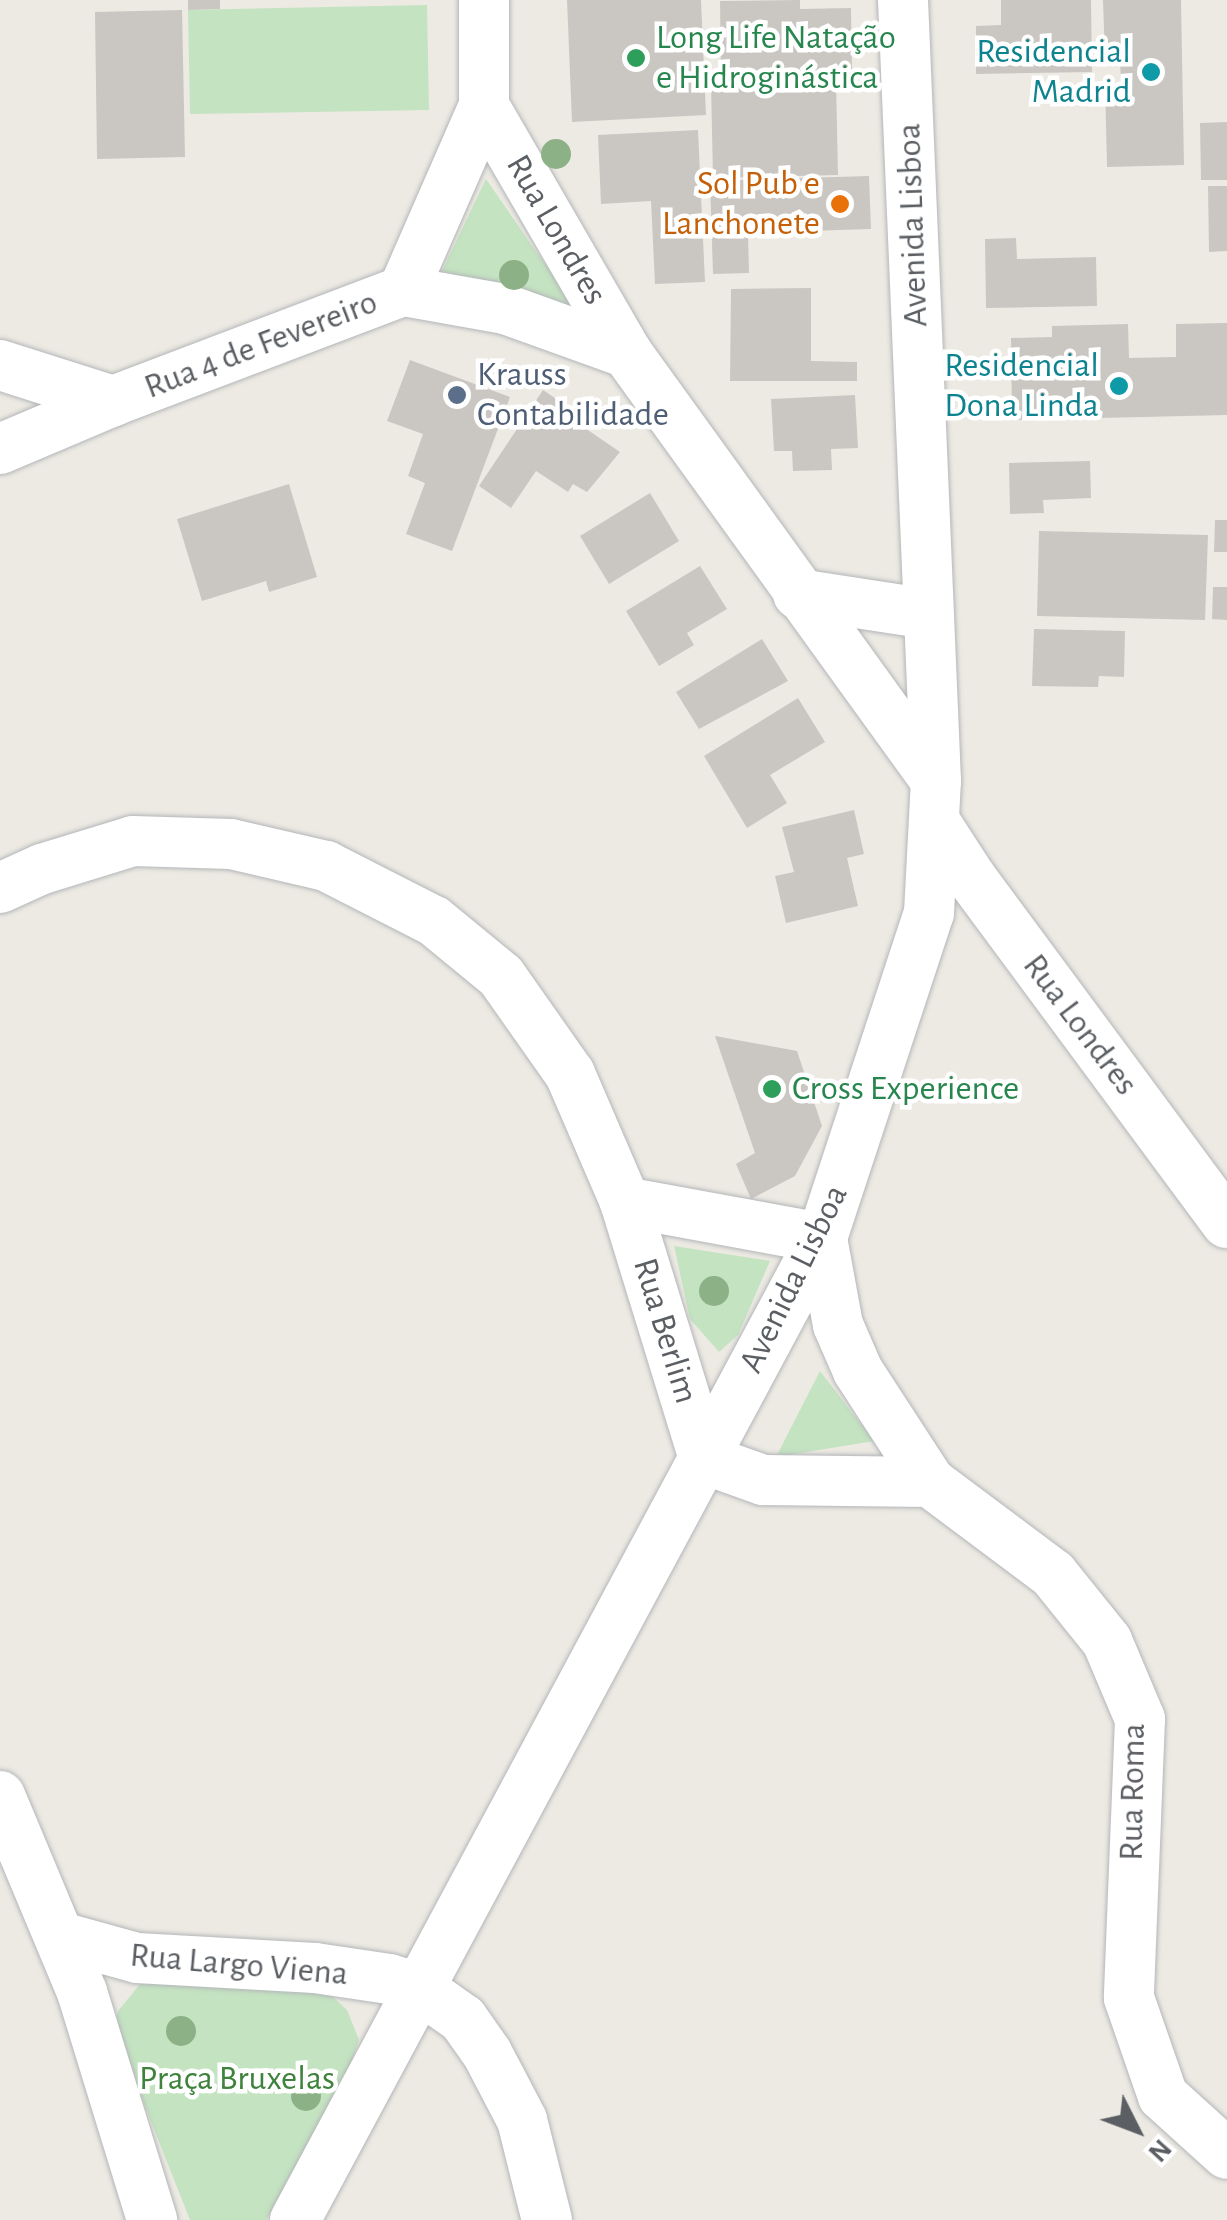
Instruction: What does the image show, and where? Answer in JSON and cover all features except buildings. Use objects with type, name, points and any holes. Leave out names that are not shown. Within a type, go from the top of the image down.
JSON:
[{"type":"street","name":"Rua 4 de Fevereiro","points":[[0,449],[114,401],[403,291],[484,106],[484,0]]},
{"type":"street","name":"Avenida Lisboa","points":[[295,2220],[822,1238],[929,912],[937,803],[903,0]]},
{"type":"street","name":"Rua Londres","points":[[484,106],[627,353],[798,594],[937,803],[972,880],[1227,1224]]},
{"type":"street","name":"Rua Londres","points":[[403,291],[504,309],[627,353]]},
{"type":"street","points":[[0,364],[114,401]]},
{"type":"street","points":[[798,594],[928,614]]},
{"type":"street","name":"Rua Berlim","points":[[0,888],[42,868],[133,842],[231,844],[326,866],[434,920],[501,976],[570,1074],[625,1202],[704,1459]]},
{"type":"street","name":"Rua Berlim","points":[[625,1202],[822,1238]]},
{"type":"street","name":"Rua Roma","points":[[822,1238],[838,1324],[858,1371],[930,1482],[1053,1574],[1107,1641],[1140,1719],[1128,1998],[1162,2096],[1227,2154]]},
{"type":"street","points":[[704,1459],[764,1480],[930,1482]]},
{"type":"street","points":[[0,1796],[82,1992],[152,2220]]},
{"type":"street","name":"Rua Largo Viena","points":[[61,1937],[136,1958],[316,1968],[390,1978],[419,1988]]},
{"type":"street","points":[[419,1988],[463,2020],[487,2053],[522,2120],[548,2220]]},
{"type":"green space","points":[[427,5],[429,110],[190,114],[188,10]]},
{"type":"green space","points":[[486,179],[537,253],[585,317],[442,271]]},
{"type":"green space","points":[[674,1246],[770,1261],[738,1335],[719,1352],[690,1319]]},
{"type":"green space","points":[[820,1371],[874,1441],[776,1457]]},
{"type":"green space","name":"Praça Bruxelas","points":[[141,1983],[323,1988],[347,2010],[359,2040],[345,2081],[266,2220],[190,2220],[114,2028],[118,2011]]},
{"type":"place","name":"Long Life Natação e Hidroginástica","points":[[636,58]]},
{"type":"place","name":"Residencial Madrid","points":[[1151,72]]},
{"type":"place","name":"Sol Pub e Lanchonete","points":[[840,204]]},
{"type":"place","name":"Residencial Dona Linda","points":[[1119,386]]},
{"type":"place","name":"Krauss Contabilidade","points":[[457,395]]},
{"type":"place","name":"Cross Experience","points":[[772,1089]]}]
